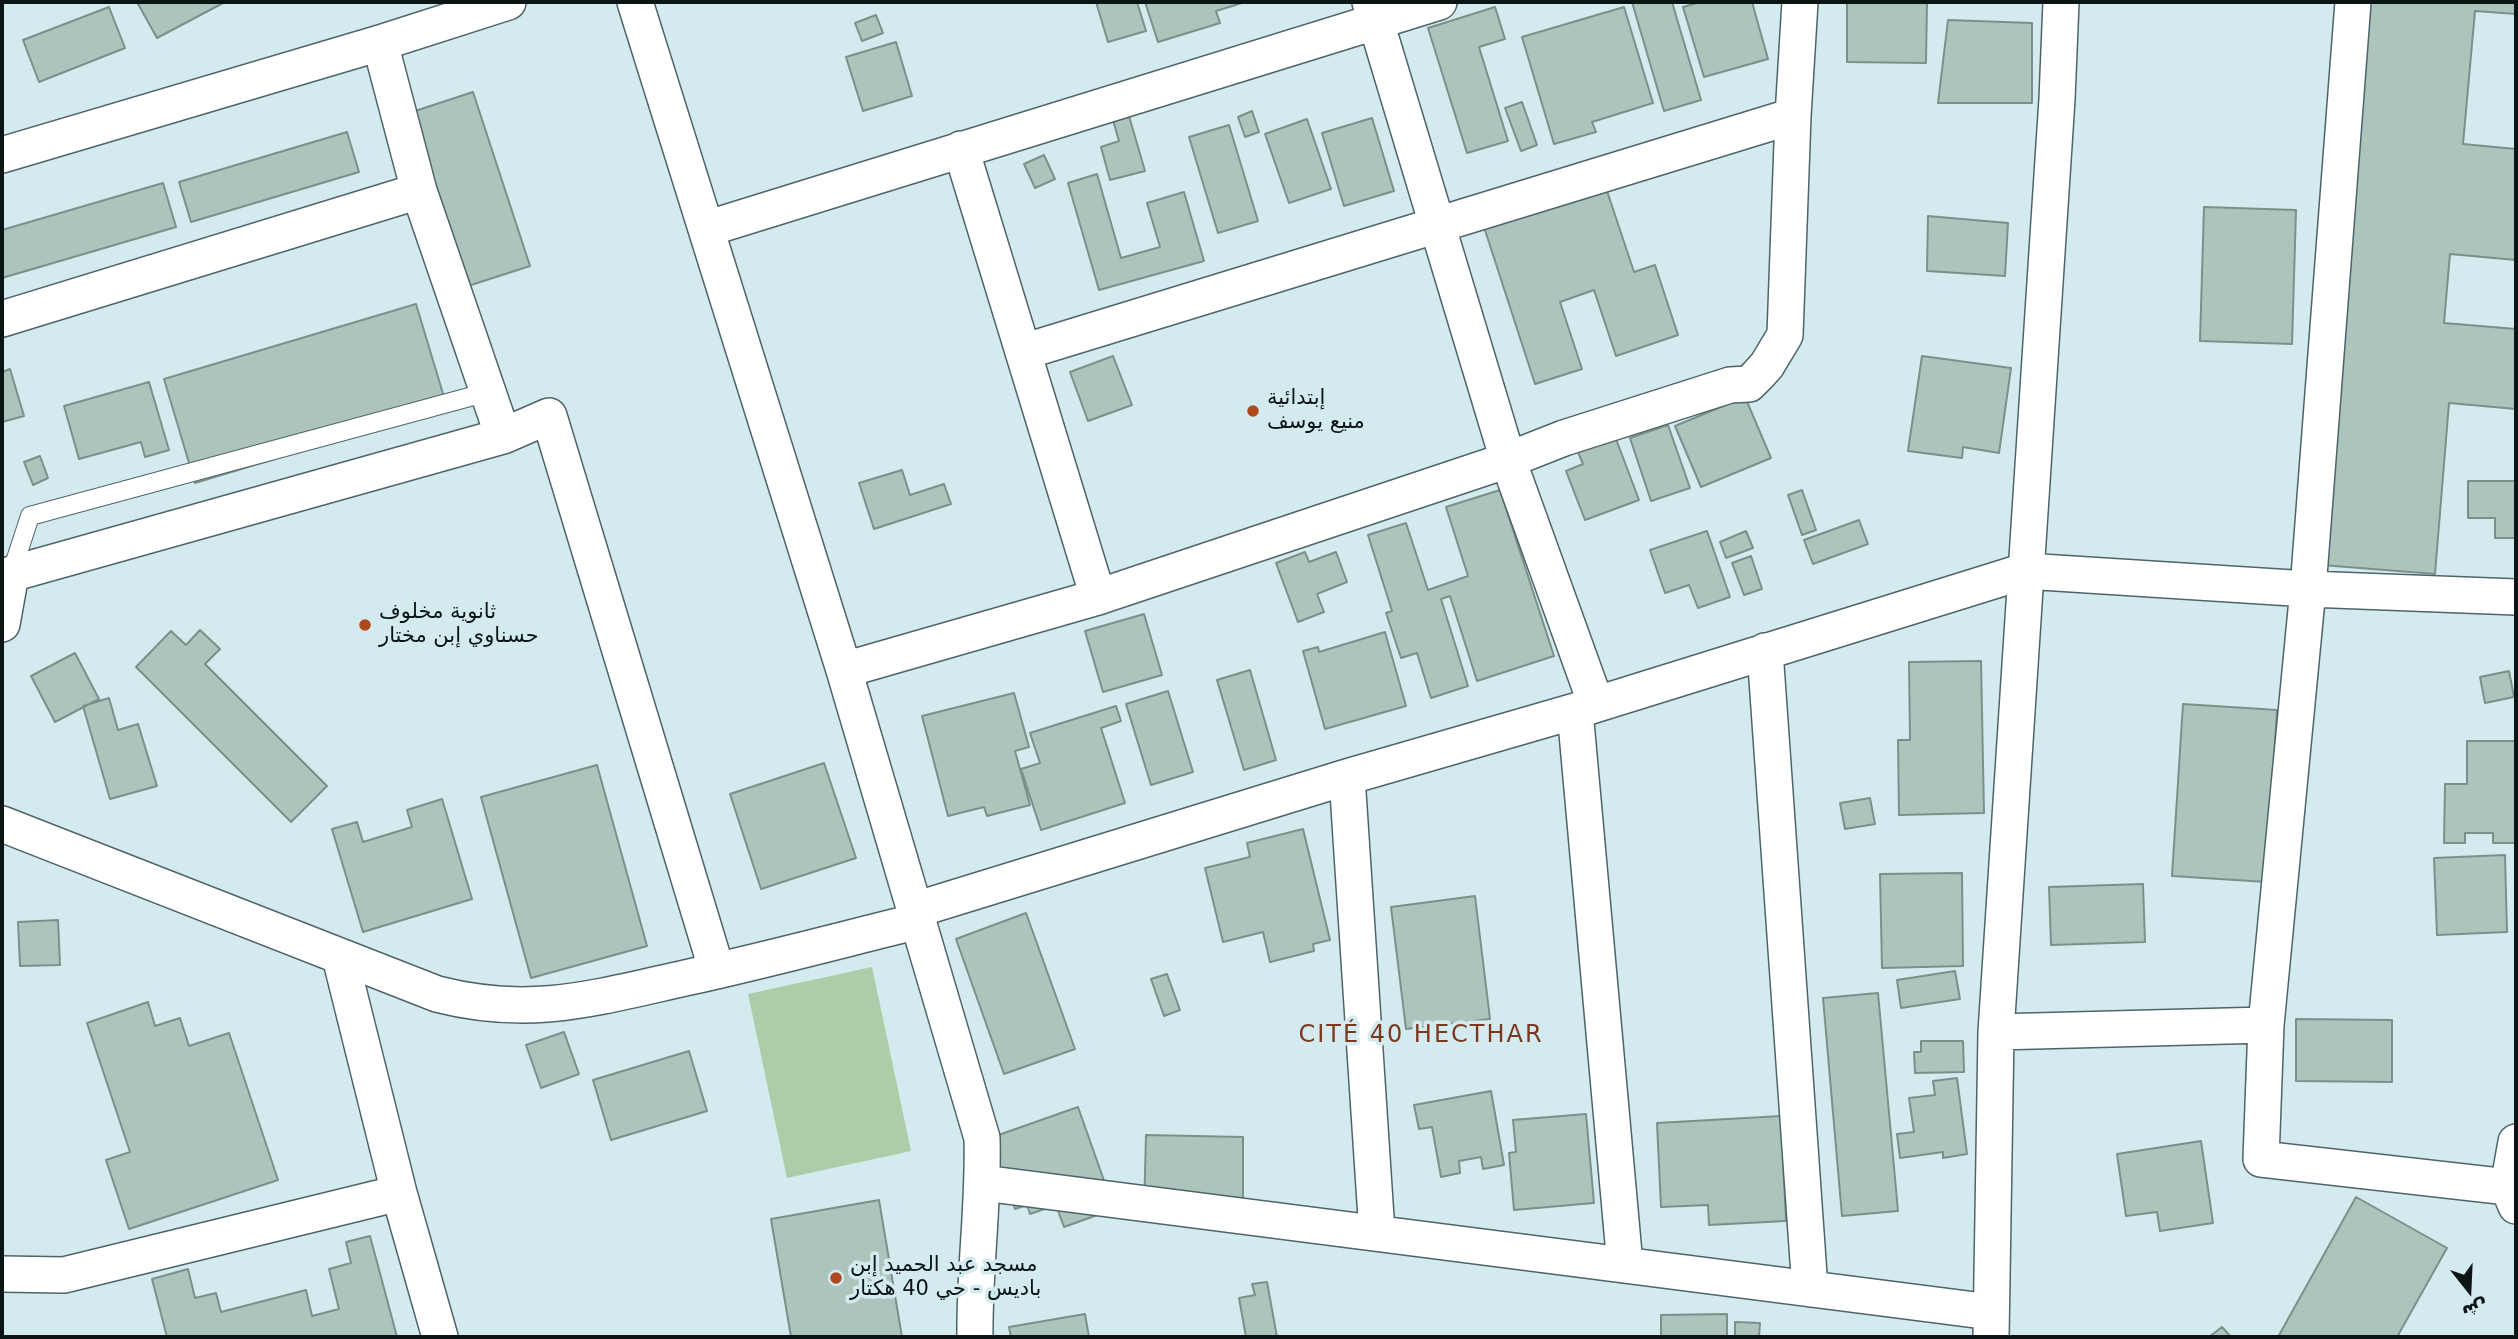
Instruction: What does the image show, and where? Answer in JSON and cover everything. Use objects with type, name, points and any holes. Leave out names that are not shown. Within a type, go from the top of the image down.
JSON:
[{"type":"street","points":[[2,155],[397,25],[508,2]]},
{"type":"street","points":[[635,2],[844,670],[982,1139],[983,1183],[974,1306],[975,1337]]},
{"type":"street","points":[[706,229],[961,149],[1373,11],[1439,2]]},
{"type":"street","points":[[844,670],[1098,597],[1508,460],[1564,438],[1730,385],[1749,384],[1767,365],[1785,335],[1800,2]]},
{"type":"street","points":[[983,1183],[1810,1289],[1991,1325],[1996,1032],[2061,2]]},
{"type":"street","points":[[2353,2],[2308,589],[2266,1025],[2261,1159],[2512,1197],[2516,1142]]},
{"type":"street","points":[[1373,11],[1585,708],[1625,1265]]},
{"type":"street","points":[[397,25],[419,191],[503,436]]},
{"type":"street","points":[[1023,352],[1793,116]]},
{"type":"street","points":[[961,149],[1098,597]]},
{"type":"street","points":[[2,319],[419,191]]},
{"type":"street","points":[[2,624],[11,574],[503,436],[549,416],[717,971]]},
{"type":"street","points":[[2,824],[437,994],[498,1005],[558,1004],[717,971],[917,915],[1347,777],[1585,708],[2025,571],[2308,589],[2516,597]]},
{"type":"street","points":[[1765,651],[1810,1289]]},
{"type":"street","points":[[1347,777],[1377,1233]]},
{"type":"street","points":[[340,957],[399,1194],[440,1337]]},
{"type":"street","points":[[1996,1032],[2266,1025]]},
{"type":"street","points":[[2,1274],[64,1275],[399,1194]]},
{"type":"lane","points":[[11,574],[30,516],[488,392]]},
{"type":"green space","points":[[872,967],[911,1151],[787,1178],[748,994]]},
{"type":"building","points":[[137,2],[225,2],[157,38]]},
{"type":"building","points":[[1096,2],[1137,2],[1146,31],[1108,42]]},
{"type":"building","points":[[1145,2],[1245,2],[1216,11],[1220,23],[1158,42]]},
{"type":"building","points":[[1632,2],[1672,2],[1701,100],[1664,111]]},
{"type":"building","points":[[1701,2],[1752,2],[1768,59],[1704,77],[1683,7]]},
{"type":"building","points":[[1847,2],[1927,2],[1926,63],[1847,62]]},
{"type":"building","points":[[2370,2],[2516,2],[2516,14],[2475,11],[2463,144],[2516,149],[2516,260],[2450,254],[2444,323],[2516,329],[2516,409],[2449,403],[2435,574],[2322,565]]},
{"type":"building","points":[[109,7],[125,48],[39,82],[23,40]]},
{"type":"building","points":[[1495,7],[1505,39],[1479,47],[1508,141],[1467,153],[1428,28]]},
{"type":"building","points":[[1624,7],[1653,103],[1592,122],[1596,132],[1554,144],[1522,37]]},
{"type":"building","points":[[876,15],[883,33],[862,41],[855,23]]},
{"type":"building","points":[[1948,20],[2032,23],[2032,103],[1938,103]]},
{"type":"building","points":[[896,42],[912,96],[863,111],[846,57]]},
{"type":"building","points":[[473,92],[530,266],[468,286],[412,112]]},
{"type":"building","points":[[1522,102],[1537,145],[1521,151],[1505,108]]},
{"type":"building","points":[[1252,111],[1259,132],[1245,137],[1238,117]]},
{"type":"building","points":[[1129,116],[1145,171],[1110,180],[1101,147],[1119,141],[1113,120]]},
{"type":"building","points":[[1372,118],[1394,191],[1344,206],[1322,133]]},
{"type":"building","points":[[1307,119],[1331,189],[1289,203],[1265,134]]},
{"type":"building","points":[[1229,125],[1258,221],[1218,233],[1189,137]]},
{"type":"building","points":[[347,132],[359,172],[191,222],[179,182]]},
{"type":"building","points":[[1044,155],[1055,179],[1035,188],[1024,164]]},
{"type":"building","points":[[1097,174],[1121,258],[1160,247],[1147,203],[1184,192],[1204,261],[1099,290],[1068,183]]},
{"type":"building","points":[[163,183],[176,227],[2,278],[2,230]]},
{"type":"building","points":[[1605,185],[1634,272],[1655,265],[1678,335],[1616,356],[1594,290],[1560,302],[1582,369],[1535,384],[1483,224]]},
{"type":"building","points":[[2204,207],[2296,210],[2292,344],[2200,341]]},
{"type":"building","points":[[1928,216],[2008,223],[2005,276],[1927,271]]},
{"type":"building","points":[[416,304],[447,407],[195,483],[164,379]]},
{"type":"building","points":[[1113,356],[1132,405],[1088,421],[1070,372]]},
{"type":"building","points":[[1922,356],[2011,368],[1999,453],[1963,447],[1962,458],[1908,451]]},
{"type":"building","points":[[10,369],[24,416],[2,422],[2,372]]},
{"type":"building","points":[[149,382],[169,450],[145,457],[141,442],[79,459],[64,406]]},
{"type":"building","points":[[1745,397],[1771,458],[1701,487],[1675,426]]},
{"type":"building","points":[[1668,425],[1690,488],[1651,501],[1630,438]]},
{"type":"building","points":[[1613,431],[1639,500],[1585,520],[1566,471],[1583,464],[1575,445]]},
{"type":"building","points":[[40,456],[48,478],[33,485],[24,462]]},
{"type":"building","points":[[902,470],[910,495],[944,484],[951,504],[874,529],[859,483]]},
{"type":"building","points":[[2468,481],[2516,481],[2516,538],[2495,538],[2495,518],[2468,518]]},
{"type":"building","points":[[1500,490],[1554,656],[1477,681],[1450,596],[1441,599],[1468,686],[1431,698],[1417,653],[1401,658],[1386,613],[1392,611],[1368,535],[1406,523],[1428,590],[1468,576],[1446,507]]},
{"type":"building","points":[[1802,490],[1816,530],[1802,535],[1788,495]]},
{"type":"building","points":[[1859,520],[1868,544],[1813,564],[1804,540]]},
{"type":"building","points":[[1707,531],[1730,597],[1698,608],[1689,585],[1665,593],[1650,550]]},
{"type":"building","points":[[1746,531],[1753,548],[1726,558],[1720,542]]},
{"type":"building","points":[[1305,552],[1309,562],[1336,552],[1347,582],[1317,594],[1324,612],[1298,622],[1276,563]]},
{"type":"building","points":[[1751,556],[1762,589],[1744,595],[1732,563]]},
{"type":"building","points":[[1144,614],[1162,675],[1103,692],[1085,631]]},
{"type":"building","points":[[200,630],[220,649],[205,664],[327,786],[291,822],[136,667],[171,631],[186,645]]},
{"type":"building","points":[[1385,632],[1406,706],[1325,729],[1303,651],[1318,647],[1319,652]]},
{"type":"building","points":[[75,653],[99,699],[55,722],[31,676]]},
{"type":"building","points":[[1981,661],[1984,813],[1899,815],[1898,740],[1910,740],[1909,662]]},
{"type":"building","points":[[1250,670],[1276,760],[1244,770],[1217,680]]},
{"type":"building","points":[[2509,671],[2514,697],[2485,703],[2480,677]]},
{"type":"building","points":[[1168,691],[1193,772],[1151,785],[1126,704]]},
{"type":"building","points":[[1014,693],[1029,747],[1015,751],[1030,805],[987,816],[984,807],[948,816],[922,716]]},
{"type":"building","points":[[109,698],[118,730],[138,724],[157,786],[110,799],[83,706]]},
{"type":"building","points":[[2183,704],[2277,710],[2267,882],[2172,876]]},
{"type":"building","points":[[1116,706],[1121,721],[1101,728],[1125,803],[1041,830],[1021,769],[1040,763],[1030,733]]},
{"type":"building","points":[[2467,741],[2516,741],[2516,843],[2493,843],[2493,833],[2465,833],[2465,843],[2444,843],[2445,784],[2467,784]]},
{"type":"building","points":[[824,763],[856,858],[761,889],[730,794]]},
{"type":"building","points":[[597,765],[647,946],[531,978],[481,797]]},
{"type":"building","points":[[1870,798],[1875,824],[1845,829],[1840,803]]},
{"type":"building","points":[[442,799],[472,899],[363,932],[332,829],[357,822],[363,842],[412,827],[407,810]]},
{"type":"building","points":[[1303,829],[1330,940],[1313,944],[1314,951],[1270,962],[1263,932],[1223,942],[1205,868],[1250,857],[1247,843]]},
{"type":"building","points":[[2505,855],[2507,932],[2437,935],[2434,858]]},
{"type":"building","points":[[1962,873],[1963,966],[1882,968],[1880,874]]},
{"type":"building","points":[[2143,884],[2145,942],[2051,945],[2049,887]]},
{"type":"building","points":[[1475,896],[1490,1019],[1406,1029],[1391,907]]},
{"type":"building","points":[[1026,913],[1075,1049],[1004,1074],[956,939]]},
{"type":"building","points":[[58,920],[60,965],[20,966],[18,922]]},
{"type":"building","points":[[1955,971],[1960,999],[1901,1008],[1897,980]]},
{"type":"building","points":[[1167,974],[1180,1010],[1164,1016],[1151,979]]},
{"type":"building","points":[[1878,993],[1898,1211],[1842,1216],[1823,998]]},
{"type":"building","points":[[148,1002],[155,1026],[180,1018],[189,1046],[229,1033],[278,1180],[129,1229],[106,1160],[130,1152],[87,1023]]},
{"type":"building","points":[[2296,1019],[2392,1020],[2392,1082],[2296,1081]]},
{"type":"building","points":[[564,1032],[579,1074],[541,1088],[526,1045]]},
{"type":"building","points":[[1921,1041],[1963,1041],[1964,1072],[1915,1073],[1914,1052],[1921,1052]]},
{"type":"building","points":[[689,1051],[707,1111],[611,1140],[593,1080]]},
{"type":"building","points":[[1957,1078],[1967,1154],[1943,1158],[1943,1152],[1900,1158],[1897,1134],[1914,1132],[1909,1098],[1935,1095],[1933,1081]]},
{"type":"building","points":[[1491,1091],[1504,1165],[1483,1169],[1481,1157],[1459,1161],[1460,1173],[1441,1177],[1432,1127],[1419,1129],[1414,1105]]},
{"type":"building","points":[[1078,1107],[1114,1209],[1064,1227],[1056,1205],[1030,1214],[1027,1205],[1015,1209],[990,1138]]},
{"type":"building","points":[[1586,1114],[1594,1203],[1514,1210],[1509,1153],[1516,1152],[1513,1120]]},
{"type":"building","points":[[1781,1116],[1786,1221],[1709,1225],[1708,1205],[1661,1207],[1657,1123]]},
{"type":"building","points":[[1146,1135],[1243,1137],[1243,1213],[1144,1212]]},
{"type":"building","points":[[2201,1141],[2213,1223],[2160,1231],[2157,1212],[2126,1216],[2117,1154]]},
{"type":"building","points":[[2356,1197],[2447,1248],[2397,1337],[2278,1337]]},
{"type":"building","name":"مسجد عبد الحميد إبن باديس - حي 40 هكتار","points":[[879,1200],[902,1337],[791,1337],[771,1219]]},
{"type":"building","points":[[370,1236],[397,1337],[167,1337],[152,1279],[188,1269],[195,1298],[216,1293],[221,1312],[306,1290],[312,1316],[339,1309],[329,1269],[351,1263],[346,1242]]},
{"type":"building","points":[[1267,1282],[1277,1337],[1246,1337],[1239,1298],[1255,1295],[1252,1284]]},
{"type":"building","points":[[1085,1314],[1089,1337],[1011,1337],[1009,1327]]},
{"type":"building","points":[[1727,1314],[1727,1337],[1661,1337],[1661,1315]]},
{"type":"building","points":[[1735,1322],[1760,1323],[1759,1337],[1735,1337]]},
{"type":"building","points":[[2222,1327],[2231,1337],[2209,1337]]},
{"type":"place","name":"إبتدائية منيع يوسف","points":[[1253,411]]},
{"type":"place","name":"ثانوية مخلوف حسناوي إبن مختار","points":[[365,625]]},
{"type":"place","name":"مسجد عبد الحميد إبن باديس - حي 40 هكتار","points":[[836,1278]]},
{"type":"district","name":"CITÉ 40 HECTHAR","points":[[1421,1036]]}]
